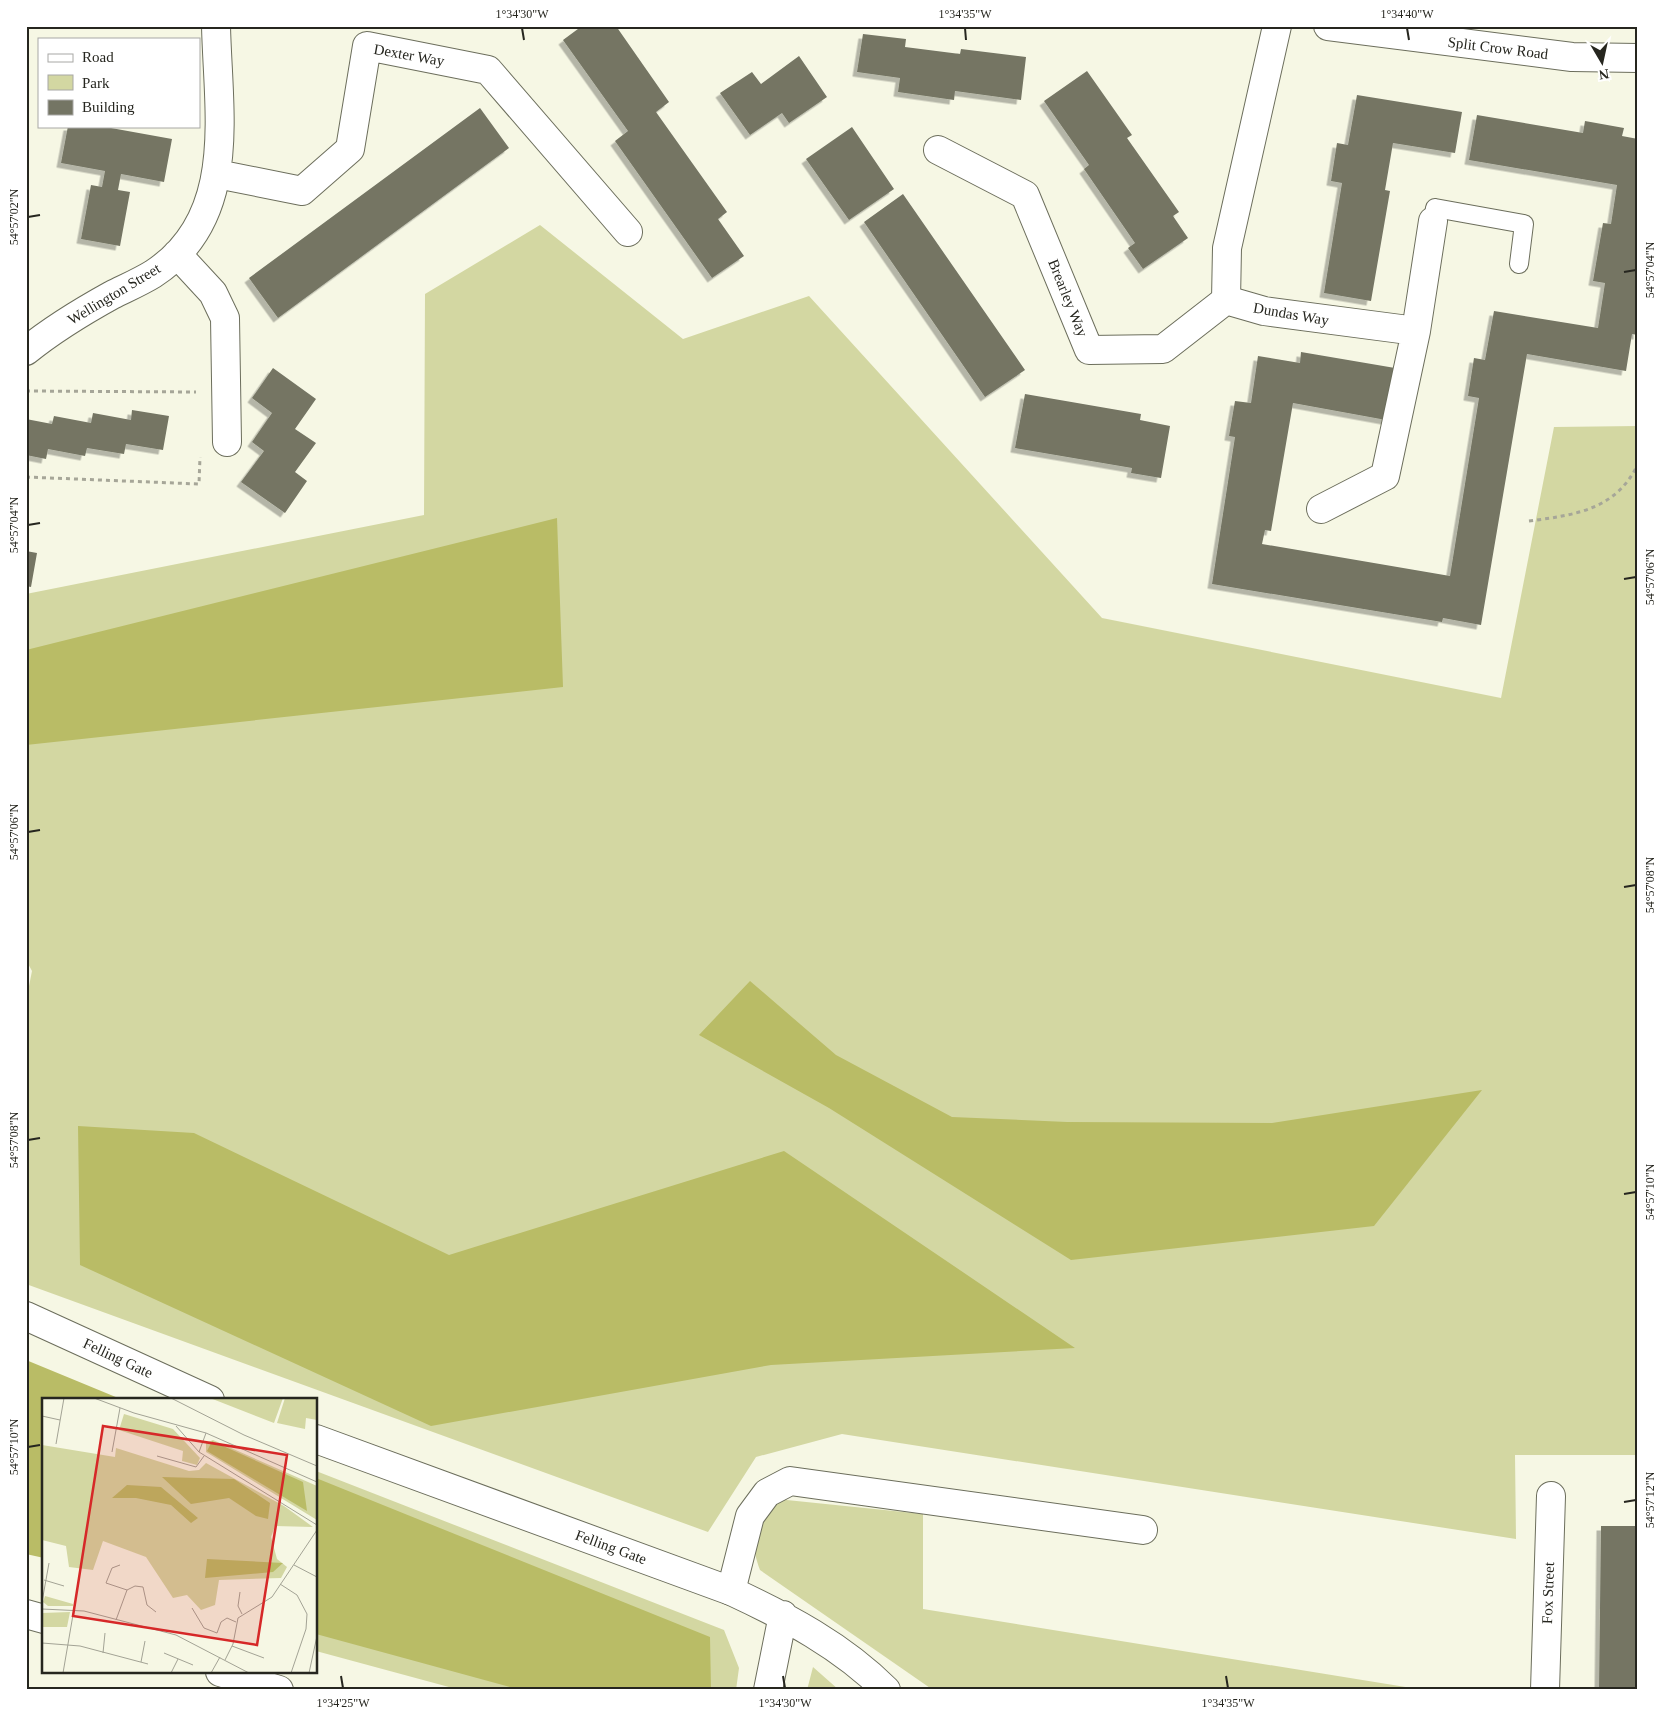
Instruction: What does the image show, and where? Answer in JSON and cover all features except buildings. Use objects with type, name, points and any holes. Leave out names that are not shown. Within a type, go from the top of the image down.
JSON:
[{"type":"street","name":"Wellington Street","points":[[26,350],[87,309],[153,273],[177,254],[196,232],[209,206],[217,174],[216,26]]},
{"type":"street","points":[[1226,300],[1227,248],[1277,26]]},
{"type":"street","name":"Split Crow Road","points":[[1328,26],[1572,57],[1638,58]]},
{"type":"street","name":"Dexter Way","points":[[217,174],[302,190],[350,149],[367,46],[488,70],[628,232]]},
{"type":"street","name":"Brearley Way","points":[[938,150],[1026,195],[1089,350],[1163,349],[1226,300]]},
{"type":"street","points":[[1321,509],[1385,476],[1416,331],[1433,221]]},
{"type":"street","points":[[177,254],[213,293],[225,318],[227,442]]},
{"type":"street","name":"Dundas Way","points":[[1226,300],[1264,310],[1416,331]]},
{"type":"street","name":"Felling Gate","points":[[26,1316],[206,1398]]},
{"type":"street","name":"Felling Gate","points":[[318,1440],[730,1591],[783,1615],[862,1666],[886,1690]]},
{"type":"street","points":[[730,1591],[750,1516],[767,1493],[790,1481],[1143,1530]]},
{"type":"street","name":"Fox Street","points":[[1545,1690],[1551,1496]]},
{"type":"street","points":[[26,1614],[42,1618]]},
{"type":"street","points":[[768,1690],[783,1615]]},
{"type":"street","points":[[226,1674],[278,1690]]},
{"type":"lane","points":[[1433,221],[1435,208],[1524,224],[1519,264]]},
{"type":"path","points":[[26,391],[226,392]]},
{"type":"path","points":[[26,477],[199,484],[200,447]]},
{"type":"path","points":[[1529,522],[1590,510],[1617,494],[1638,464]]},
{"type":"green space","points":[[540,225],[683,339],[809,296],[1102,618],[1501,698],[1554,427],[1638,426],[1638,1455],[1515,1455],[1516,1539],[842,1434],[756,1457],[708,1532],[26,1284],[26,1001],[32,971],[26,960],[26,594],[424,515],[425,294]]},
{"type":"green space","points":[[557,518],[563,687],[26,745],[26,650]]},
{"type":"green space","points":[[750,981],[836,1055],[952,1117],[1067,1122],[1272,1123],[1482,1090],[1374,1226],[1071,1260],[829,1108],[699,1035]]},
{"type":"green space","points":[[78,1126],[194,1133],[449,1255],[784,1151],[1075,1348],[771,1365],[431,1426],[80,1265]]},
{"type":"green space","points":[[26,1360],[118,1398],[42,1398],[42,1558],[26,1554]]},
{"type":"green space","points":[[318,1472],[724,1630],[739,1668],[736,1690],[460,1690],[318,1652]]},
{"type":"green space","points":[[318,1479],[710,1637],[711,1690],[521,1690],[318,1635]]},
{"type":"green space","points":[[777,1499],[923,1514],[923,1609],[1424,1690],[933,1690],[760,1570],[754,1548],[754,1539],[759,1524]]},
{"type":"green space","points":[[813,1667],[839,1690],[807,1690]]}]
